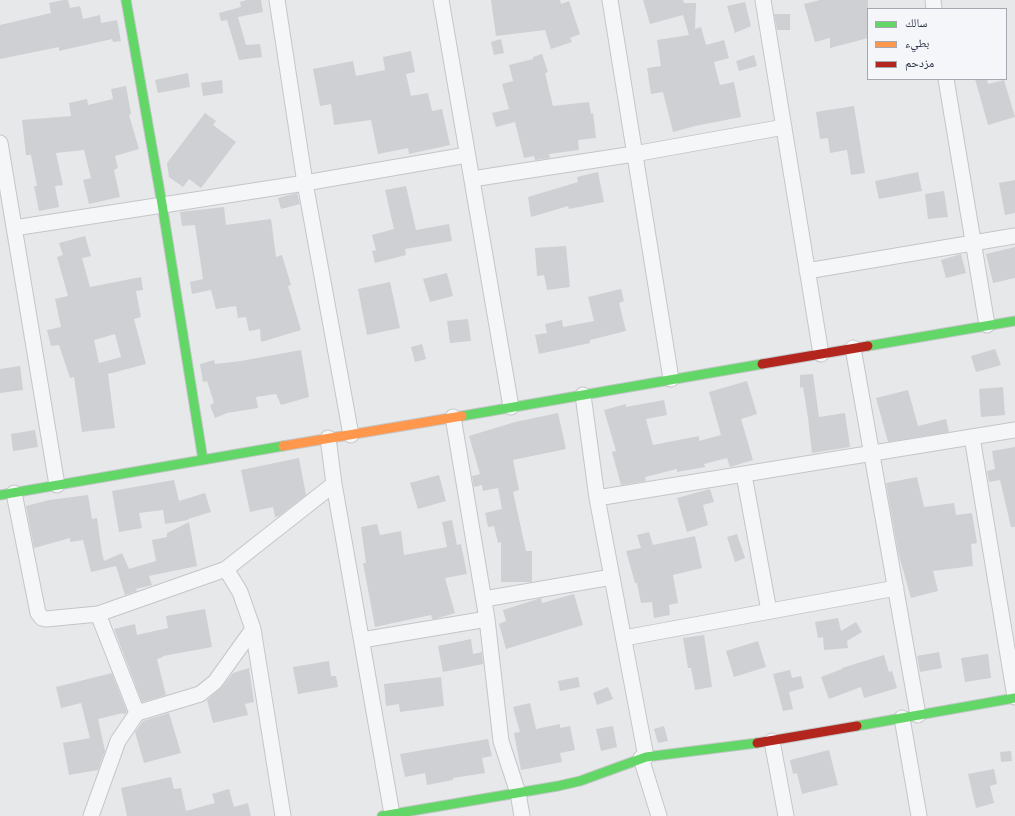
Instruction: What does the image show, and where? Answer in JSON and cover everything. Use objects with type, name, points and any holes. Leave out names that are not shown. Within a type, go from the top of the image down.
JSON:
[{"type":"street","points":[[126,0],[162,204],[203,460]]},
{"type":"street","points":[[277,0],[305,183],[351,435]]},
{"type":"street","points":[[441,0],[511,407]]},
{"type":"street","points":[[610,0],[671,379]]},
{"type":"street","points":[[763,0],[821,354]]},
{"type":"street","points":[[946,80],[987,325]]},
{"type":"street","points":[[472,179],[634,154],[784,127]]},
{"type":"street","points":[[0,143],[57,485]]},
{"type":"street","points":[[14,228],[305,183],[467,155]]},
{"type":"street","points":[[807,271],[1015,236]]},
{"type":"street","points":[[334,484],[226,569],[98,614],[46,619],[42,618],[38,613],[7,494],[1015,320]]},
{"type":"street","points":[[853,348],[918,715]]},
{"type":"street","points":[[583,395],[597,498],[624,638],[643,757],[660,816]]},
{"type":"street","points":[[453,416],[487,619],[501,741],[518,793],[522,816]]},
{"type":"street","points":[[597,498],[1015,430]]},
{"type":"street","points":[[328,438],[334,484],[362,640],[387,815],[409,814],[580,781],[643,757],[772,741],[1015,698],[972,437]]},
{"type":"street","points":[[744,475],[769,611]]},
{"type":"street","points":[[226,569],[240,592],[254,629],[283,816]]},
{"type":"street","points":[[484,599],[612,577]]},
{"type":"street","points":[[624,638],[896,588]]},
{"type":"street","points":[[98,614],[137,712]]},
{"type":"street","points":[[362,640],[487,619]]},
{"type":"street","points":[[91,816],[118,741],[137,712],[200,694],[215,682],[254,629]]},
{"type":"street","points":[[902,718],[918,816]]},
{"type":"street","points":[[772,741],[786,816]]},
{"type":"building","points":[[68,0],[70,8],[80,6],[83,19],[100,15],[101,23],[117,20],[121,41],[113,42],[112,39],[59,51],[59,47],[0,59],[0,25],[51,13],[49,3]]},
{"type":"building","points":[[247,0],[261,0],[263,12],[238,17],[246,45],[260,44],[262,57],[239,60],[227,20],[221,21],[219,13],[241,7],[240,2]]},
{"type":"building","points":[[491,0],[560,0],[561,4],[569,1],[580,34],[570,38],[572,42],[551,49],[545,30],[496,36]]},
{"type":"building","points":[[643,0],[683,0],[684,3],[696,3],[695,29],[701,27],[706,45],[724,40],[729,58],[714,62],[720,85],[734,82],[741,117],[673,132],[663,92],[651,94],[647,68],[661,66],[657,40],[689,35],[683,15],[650,24]]},
{"type":"building","points":[[820,0],[868,0],[867,38],[830,48],[830,38],[815,42],[804,4]]},
{"type":"building","points":[[745,2],[751,26],[735,33],[727,6]]},
{"type":"building","points":[[774,14],[790,14],[790,30],[777,30]]},
{"type":"building","points":[[501,39],[504,53],[494,55],[491,42]]},
{"type":"building","points":[[411,51],[415,72],[406,74],[411,96],[428,93],[432,111],[442,109],[450,145],[409,154],[408,148],[378,154],[371,120],[334,125],[331,104],[320,106],[313,69],[353,61],[356,76],[385,70],[383,57]]},
{"type":"building","points":[[542,54],[548,72],[545,73],[553,106],[589,102],[591,114],[593,113],[596,138],[578,140],[579,150],[549,154],[550,158],[535,160],[534,156],[524,158],[515,122],[496,127],[492,113],[509,109],[502,84],[513,81],[509,65],[533,59],[533,57]]},
{"type":"building","points":[[754,55],[757,66],[739,71],[736,61]]},
{"type":"building","points":[[188,73],[190,87],[158,93],[155,80]]},
{"type":"building","points":[[222,80],[223,93],[203,96],[201,83]]},
{"type":"building","points":[[975,80],[987,80],[988,84],[1004,80],[1015,117],[988,125]]},
{"type":"building","points":[[126,86],[131,114],[129,115],[139,149],[115,156],[118,168],[114,170],[120,197],[89,204],[83,180],[91,178],[84,150],[56,153],[63,185],[55,186],[59,207],[39,211],[34,186],[37,186],[31,155],[26,155],[22,120],[71,116],[69,103],[87,99],[88,105],[113,99],[111,89]]},
{"type":"building","points":[[854,106],[865,173],[851,175],[847,150],[830,153],[828,138],[820,139],[816,112]]},
{"type":"building","points":[[205,113],[216,121],[213,125],[236,142],[201,188],[189,179],[183,187],[169,177],[167,163]]},
{"type":"building","points":[[598,172],[604,202],[569,209],[568,206],[531,217],[528,197],[578,182],[577,177]]},
{"type":"building","points":[[918,172],[922,191],[879,199],[875,181]]},
{"type":"building","points":[[1015,180],[1015,213],[1005,215],[999,183]]},
{"type":"building","points":[[406,186],[416,230],[449,224],[452,241],[405,249],[406,255],[375,263],[372,251],[376,250],[372,235],[394,229],[385,190]]},
{"type":"building","points":[[944,191],[948,217],[928,219],[925,194]]},
{"type":"building","points":[[297,193],[300,204],[281,209],[278,198]]},
{"type":"building","points":[[224,207],[226,225],[271,219],[276,257],[282,255],[291,285],[288,286],[301,330],[261,342],[260,329],[249,331],[246,317],[238,318],[236,306],[216,309],[211,290],[192,294],[190,282],[203,279],[195,225],[182,226],[180,212]]},
{"type":"building","points":[[85,236],[91,256],[82,258],[90,287],[141,277],[143,290],[136,291],[141,317],[134,319],[146,364],[108,374],[115,428],[82,432],[74,377],[70,378],[59,345],[51,346],[47,330],[61,327],[55,299],[68,296],[57,257],[63,255],[59,243]],"holes":[[[115,334],[121,357],[99,363],[94,340]]]},
{"type":"building","points":[[566,246],[570,287],[547,290],[544,275],[537,276],[535,248]]},
{"type":"building","points":[[1015,247],[1015,278],[993,283],[986,254]]},
{"type":"building","points":[[961,254],[966,273],[946,278],[941,260]]},
{"type":"building","points":[[447,273],[453,296],[430,302],[423,279]]},
{"type":"building","points":[[390,282],[400,328],[367,335],[358,289]]},
{"type":"building","points":[[621,289],[624,301],[619,303],[626,331],[590,340],[590,343],[539,354],[535,335],[547,333],[545,324],[562,320],[563,327],[594,321],[588,297]]},
{"type":"building","points":[[468,319],[471,341],[450,343],[447,321]]},
{"type":"building","points":[[422,344],[426,359],[415,362],[411,347]]},
{"type":"building","points":[[995,349],[1001,365],[976,372],[971,356]]},
{"type":"building","points":[[301,350],[309,397],[281,405],[276,394],[256,397],[258,408],[227,413],[215,418],[210,405],[214,403],[207,381],[203,382],[200,364],[214,360],[215,364],[241,361]]},
{"type":"building","points":[[20,366],[23,390],[0,393],[0,369]]},
{"type":"building","points":[[813,374],[819,417],[845,413],[850,447],[812,453],[803,387],[800,388],[800,375]]},
{"type":"building","points":[[747,381],[757,414],[741,419],[753,460],[730,467],[727,458],[704,464],[705,467],[677,472],[677,469],[645,477],[646,481],[621,485],[612,452],[616,451],[604,410],[626,404],[626,407],[664,400],[667,415],[646,419],[653,445],[699,436],[699,441],[721,435],[709,392]]},
{"type":"building","points":[[1003,387],[1005,415],[981,417],[979,389]]},
{"type":"building","points":[[908,390],[918,426],[946,419],[949,432],[888,442],[876,398]]},
{"type":"building","points":[[558,413],[566,449],[513,460],[519,490],[513,492],[526,551],[532,551],[532,582],[501,582],[501,542],[498,543],[494,526],[488,527],[485,513],[502,509],[498,488],[483,491],[482,485],[474,487],[472,476],[480,474],[469,436],[515,422]]},
{"type":"building","points":[[35,430],[38,447],[13,451],[11,434]]},
{"type":"building","points":[[1015,447],[1015,527],[1011,527],[1000,480],[989,482],[987,471],[995,469],[992,451]]},
{"type":"building","points":[[299,458],[306,495],[279,516],[275,517],[273,507],[250,512],[241,470]]},
{"type":"building","points":[[439,475],[446,501],[418,509],[410,483]]},
{"type":"building","points":[[917,477],[924,507],[954,503],[956,515],[972,513],[977,543],[971,544],[973,566],[933,571],[938,591],[911,598],[898,552],[886,483]]},
{"type":"building","points":[[174,480],[179,501],[205,493],[211,512],[188,520],[165,524],[163,510],[139,513],[142,528],[119,532],[112,491]]},
{"type":"building","points":[[710,489],[714,502],[703,505],[708,525],[687,532],[677,498]]},
{"type":"building","points":[[88,495],[92,519],[97,518],[104,561],[122,553],[129,569],[156,561],[152,540],[167,537],[167,533],[189,522],[197,566],[149,576],[152,585],[136,589],[137,591],[125,595],[116,566],[91,572],[83,540],[70,542],[70,538],[34,548],[26,506],[49,500]]},
{"type":"building","points":[[452,520],[457,545],[461,544],[467,574],[445,578],[455,613],[435,619],[432,619],[431,615],[375,627],[363,563],[366,563],[361,527],[377,524],[380,535],[401,531],[404,555],[447,547],[442,522]]},
{"type":"building","points":[[649,532],[653,545],[695,536],[702,568],[673,575],[678,603],[669,605],[670,615],[654,618],[652,602],[641,603],[637,583],[635,583],[626,551],[641,548],[637,535]]},
{"type":"building","points":[[737,534],[745,558],[735,562],[727,537]]},
{"type":"building","points":[[574,594],[583,625],[506,649],[499,624],[506,621],[503,610],[541,598],[542,603]]},
{"type":"building","points":[[205,609],[212,647],[163,656],[157,659],[166,695],[142,702],[114,629],[135,624],[137,635],[168,628],[166,616]]},
{"type":"building","points":[[838,618],[841,631],[856,622],[862,632],[847,641],[848,648],[824,650],[823,637],[818,638],[815,622]]},
{"type":"building","points":[[704,635],[712,687],[695,690],[691,668],[688,668],[683,638]]},
{"type":"building","points":[[471,639],[473,654],[482,652],[483,664],[443,672],[438,646]]},
{"type":"building","points":[[758,641],[766,667],[734,677],[726,651]]},
{"type":"building","points":[[939,652],[942,668],[920,672],[917,656]]},
{"type":"building","points":[[988,654],[991,678],[965,682],[961,658]]},
{"type":"building","points":[[884,655],[889,672],[892,671],[897,688],[864,698],[861,687],[829,699],[821,677],[842,668]]},
{"type":"building","points":[[329,661],[331,676],[336,676],[338,687],[298,694],[293,667]]},
{"type":"building","points":[[249,668],[254,702],[245,704],[248,715],[213,723],[207,700],[222,687],[233,673]]},
{"type":"building","points":[[790,670],[792,678],[801,676],[804,688],[789,692],[793,709],[783,711],[773,674]]},
{"type":"building","points":[[112,673],[127,712],[124,715],[123,713],[98,719],[105,751],[98,770],[69,775],[63,743],[90,738],[81,703],[61,708],[56,687]]},
{"type":"building","points":[[441,677],[444,706],[400,712],[399,704],[386,706],[384,684]]},
{"type":"building","points":[[578,677],[580,687],[560,691],[558,681]]},
{"type":"building","points":[[608,687],[613,699],[597,705],[593,693]]},
{"type":"building","points":[[530,703],[536,729],[560,724],[560,728],[570,726],[575,750],[560,753],[562,762],[521,770],[514,733],[520,732],[513,707]]},
{"type":"building","points":[[169,713],[181,753],[144,763],[135,732],[143,721]]},
{"type":"building","points":[[613,726],[617,747],[601,751],[596,729]]},
{"type":"building","points":[[664,726],[668,741],[658,743],[654,729]]},
{"type":"building","points":[[488,739],[492,756],[482,758],[485,773],[453,778],[453,780],[427,785],[425,773],[405,777],[400,754]]},
{"type":"building","points":[[829,750],[838,785],[802,794],[797,773],[793,774],[790,760]]},
{"type":"building","points":[[1011,751],[1012,761],[1001,762],[1000,752]]},
{"type":"building","points":[[994,769],[997,784],[990,786],[994,803],[976,808],[968,774]]},
{"type":"building","points":[[171,777],[174,789],[181,788],[186,811],[215,803],[212,794],[229,789],[234,807],[248,803],[251,816],[127,816],[121,788]]},
{"type":"traffic: fast","points":[[126,0],[162,204],[203,460]]},
{"type":"traffic: fast","points":[[868,346],[1015,321]]},
{"type":"traffic: fast","points":[[462,416],[762,364]]},
{"type":"traffic: fast","points":[[0,495],[283,446]]},
{"type":"traffic: fast","points":[[857,726],[1015,698]]},
{"type":"traffic: fast","points":[[382,816],[558,786],[580,781],[646,757],[757,743]]},
{"type":"traffic: slow","points":[[283,446],[462,416]]},
{"type":"traffic: jam","points":[[762,364],[868,346]]},
{"type":"traffic: jam","points":[[757,743],[857,726]]}]
